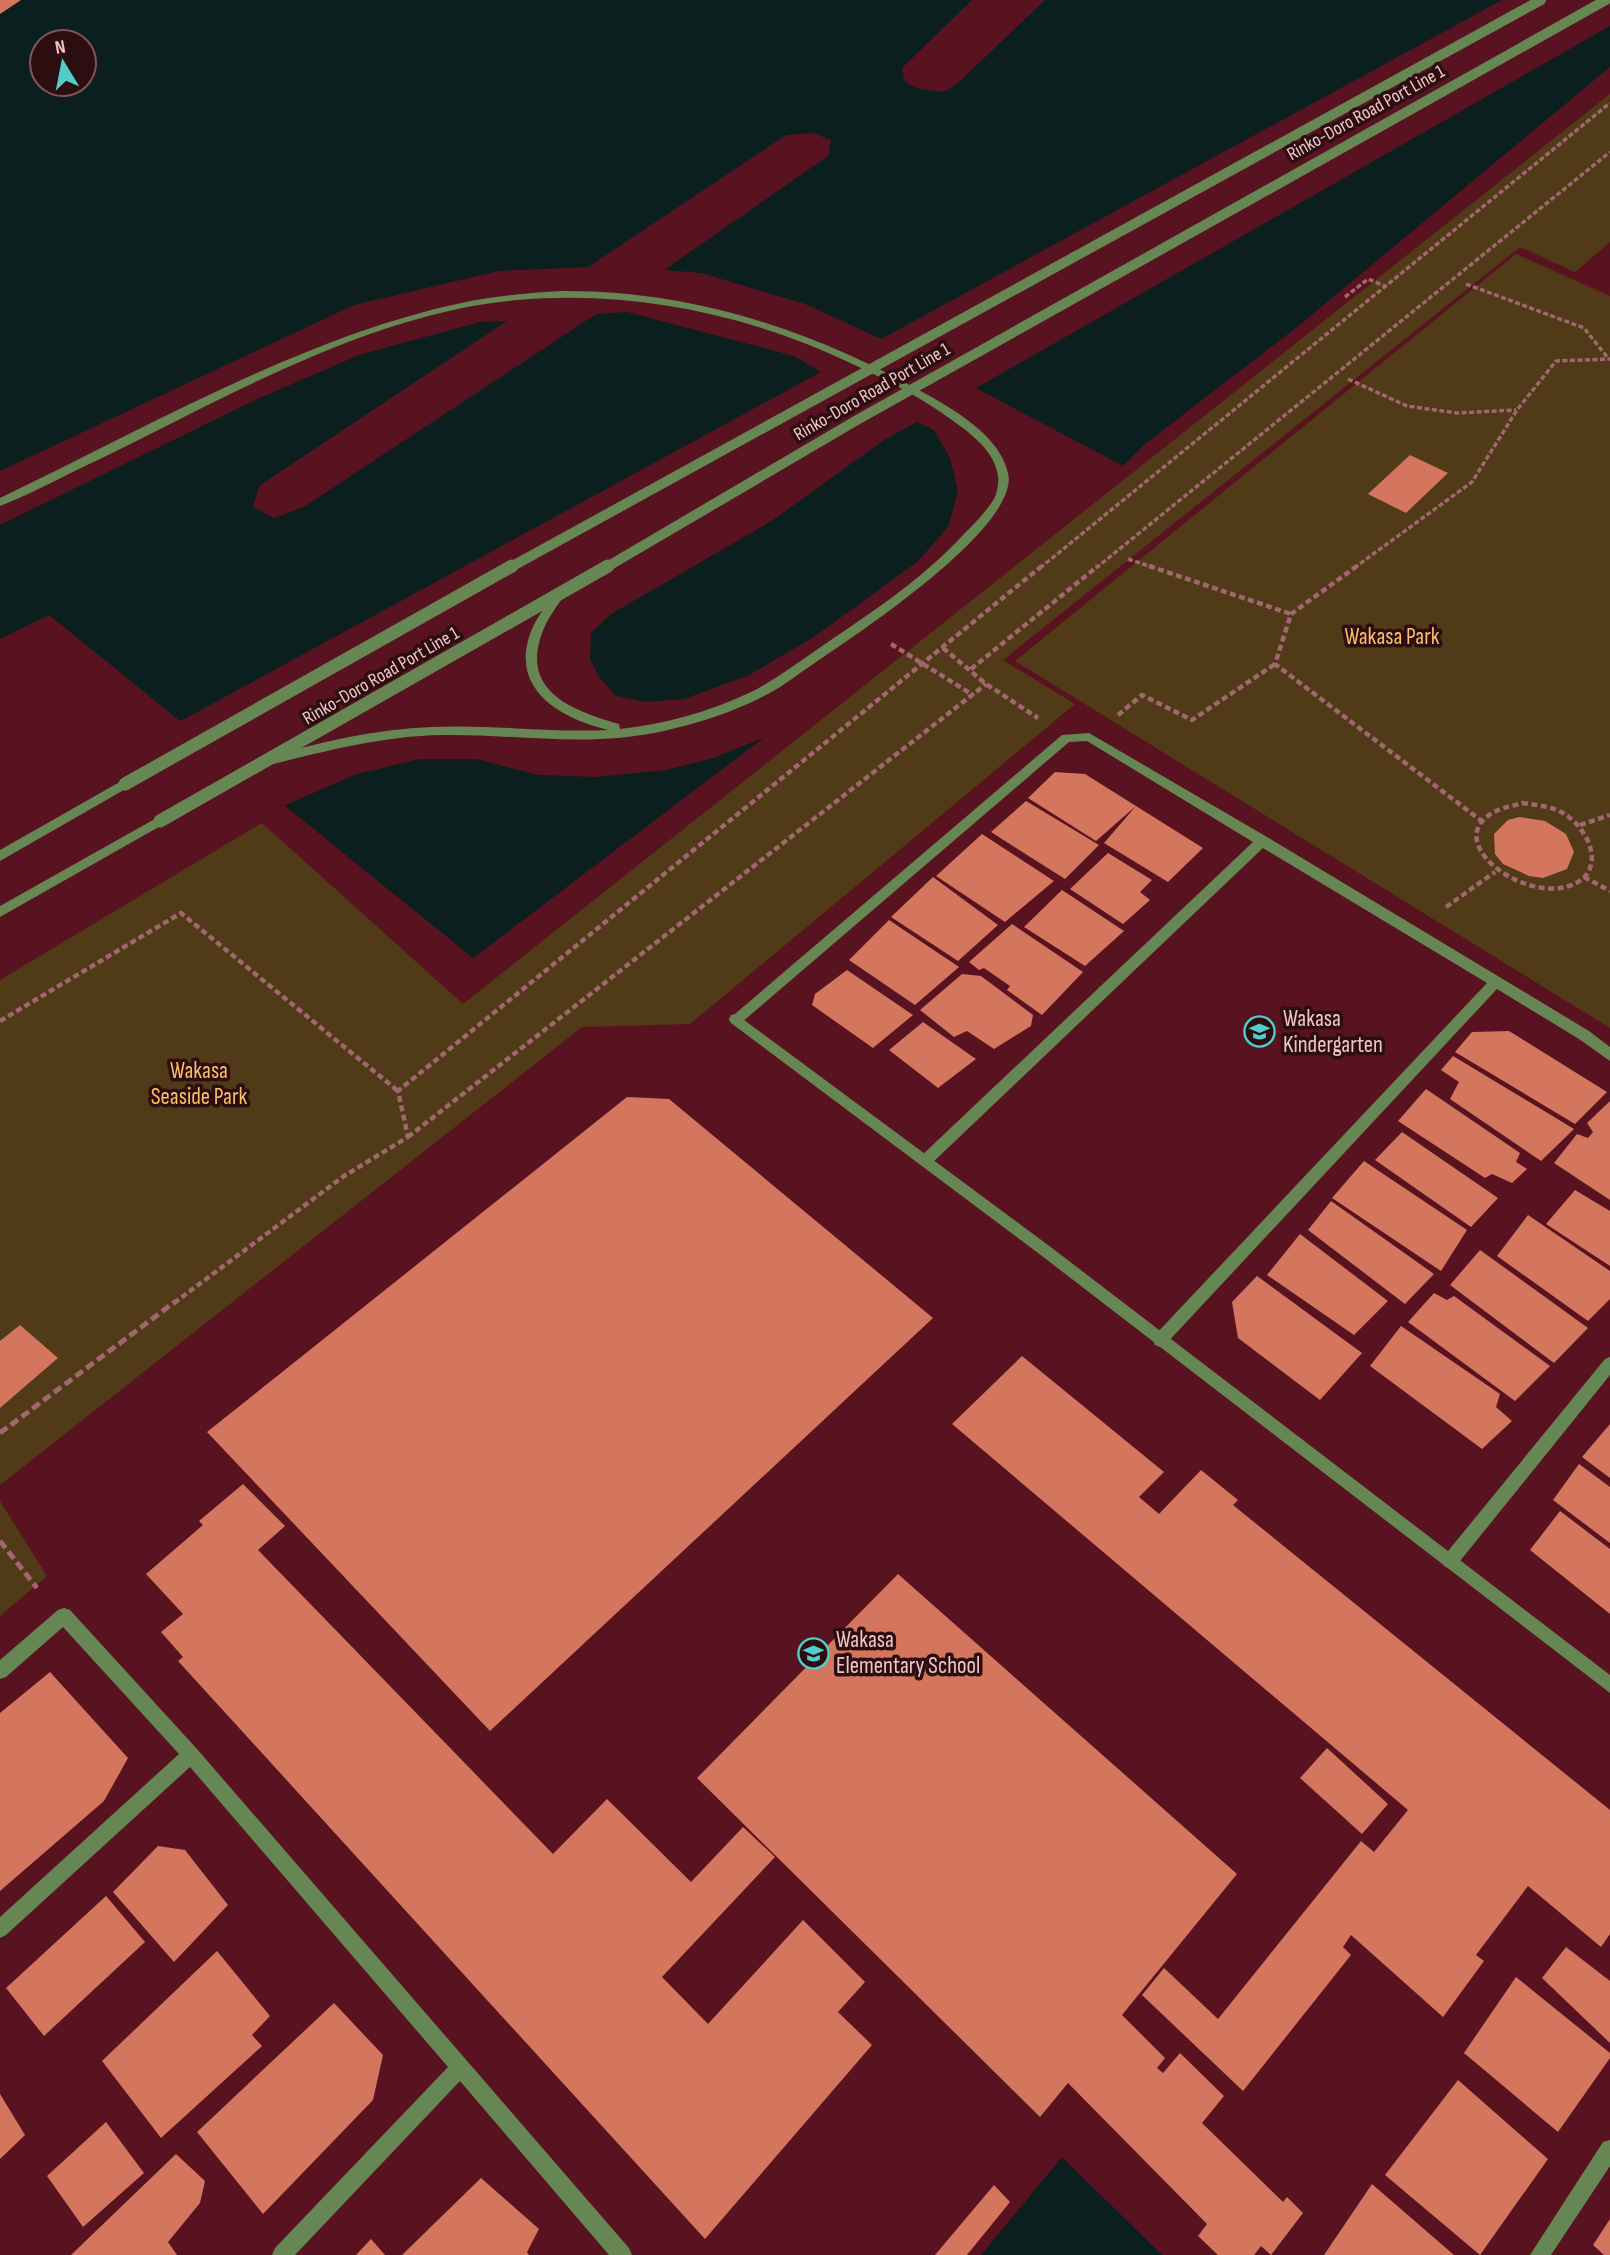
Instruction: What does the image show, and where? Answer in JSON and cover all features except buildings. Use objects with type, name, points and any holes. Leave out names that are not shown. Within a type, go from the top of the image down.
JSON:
[{"type":"street","name":"Rinko-Doro Road Port Line 1","points":[[0,856],[662,482],[1541,0]]},
{"type":"street","name":"Rinko-Doro Road Port Line 1","points":[[0,912],[266,762],[881,406],[1606,0]]},
{"type":"street","points":[[0,502],[253,380],[340,342],[410,318],[479,303],[560,293],[644,296],[750,319],[838,353],[954,414],[989,442],[1004,468],[1002,497],[948,557],[859,627],[759,694],[691,721],[637,731],[559,736],[463,730],[426,731],[356,740],[266,762]]},
{"type":"street","points":[[560,593],[535,636],[533,659],[539,684],[549,700],[562,710],[589,722],[637,731]]},
{"type":"street","points":[[1610,1055],[1584,1035],[1089,737],[1066,738],[736,1019],[1610,1685]]},
{"type":"street","points":[[925,1161],[1263,840]]},
{"type":"street","points":[[1160,1340],[1496,982]]},
{"type":"street","points":[[1450,1561],[1610,1364]]},
{"type":"street","points":[[0,1671],[64,1616],[191,1755],[622,2255]]},
{"type":"street","points":[[0,1929],[191,1755]]},
{"type":"street","points":[[282,2255],[461,2067]]},
{"type":"street","points":[[1539,2255],[1610,2150]]},
{"type":"path","points":[[398,1091],[1610,103]]},
{"type":"path","points":[[971,669],[1610,152]]},
{"type":"path","points":[[1345,297],[1368,279],[1385,286]]},
{"type":"path","points":[[1466,284],[1584,328],[1609,359]]},
{"type":"path","points":[[1115,718],[1142,695],[1192,720],[1275,664],[1291,614],[1472,482],[1517,410],[1543,373],[1556,361],[1609,359]]},
{"type":"path","points":[[1348,379],[1407,406],[1457,413],[1517,410]]},
{"type":"path","points":[[1128,559],[1291,614]]},
{"type":"path","points":[[891,644],[973,695]]},
{"type":"path","points":[[943,648],[986,684],[1042,720]]},
{"type":"path","points":[[1275,664],[1483,822]]},
{"type":"path","points":[[0,1433],[344,1175],[408,1137],[986,684]]},
{"type":"path","points":[[1522,803],[1544,806],[1563,813],[1580,825],[1591,839],[1595,853],[1592,866],[1584,877],[1563,887],[1534,889],[1513,882],[1495,872],[1483,858],[1477,843],[1483,822],[1503,806],[1522,803]]},
{"type":"path","points":[[1580,825],[1610,815]]},
{"type":"path","points":[[1446,907],[1495,872]]},
{"type":"path","points":[[1584,877],[1610,891]]},
{"type":"path","points":[[0,1021],[181,913],[398,1091],[408,1137]]},
{"type":"path","points":[[0,1541],[29,1580],[64,1616]]},
{"type":"green space","name":"Wakasa Seaside Park","points":[[1610,94],[1610,242],[1575,272],[1520,247],[1003,660],[1075,704],[690,1024],[582,1027],[0,1485],[0,980],[262,823],[463,1004]]},
{"type":"green space","name":"Wakasa Park","points":[[1516,254],[1610,296],[1610,1028],[1015,661]]},
{"type":"green space","points":[[0,1501],[47,1576],[0,1616]]},
{"type":"water","points":[[21,0],[1610,0],[1610,67],[1297,327],[1145,444],[1123,466],[473,958],[49,615],[0,639],[0,14]]},
{"type":"water","points":[[1062,2157],[1162,2255],[981,2255]]},
{"type":"pier","points":[[972,0],[1045,0],[956,85],[943,92],[920,89],[905,82],[902,68]]},
{"type":"pier","points":[[1502,0],[1610,0],[1610,26],[976,388],[1123,466],[766,737],[713,758],[666,770],[597,777],[539,775],[476,759],[420,759],[357,774],[281,807],[177,723],[821,372],[794,356],[627,312],[596,314],[304,507],[274,518],[253,507],[259,486],[507,321],[480,322],[359,355],[253,401],[0,525],[0,471],[354,305],[499,271],[588,267],[786,135],[813,133],[831,140],[828,156],[664,270],[701,273],[805,304],[881,339]],"holes":[[[917,422],[934,430],[950,458],[958,491],[948,527],[917,562],[811,639],[747,676],[684,699],[646,702],[616,696],[599,677],[590,659],[591,633],[611,614],[770,522],[884,440]]]},
{"type":"place","name":"Wakasa Kindergarten","points":[[1260,1032]]},
{"type":"place","name":"Wakasa Elementary School","points":[[813,1653]]}]
